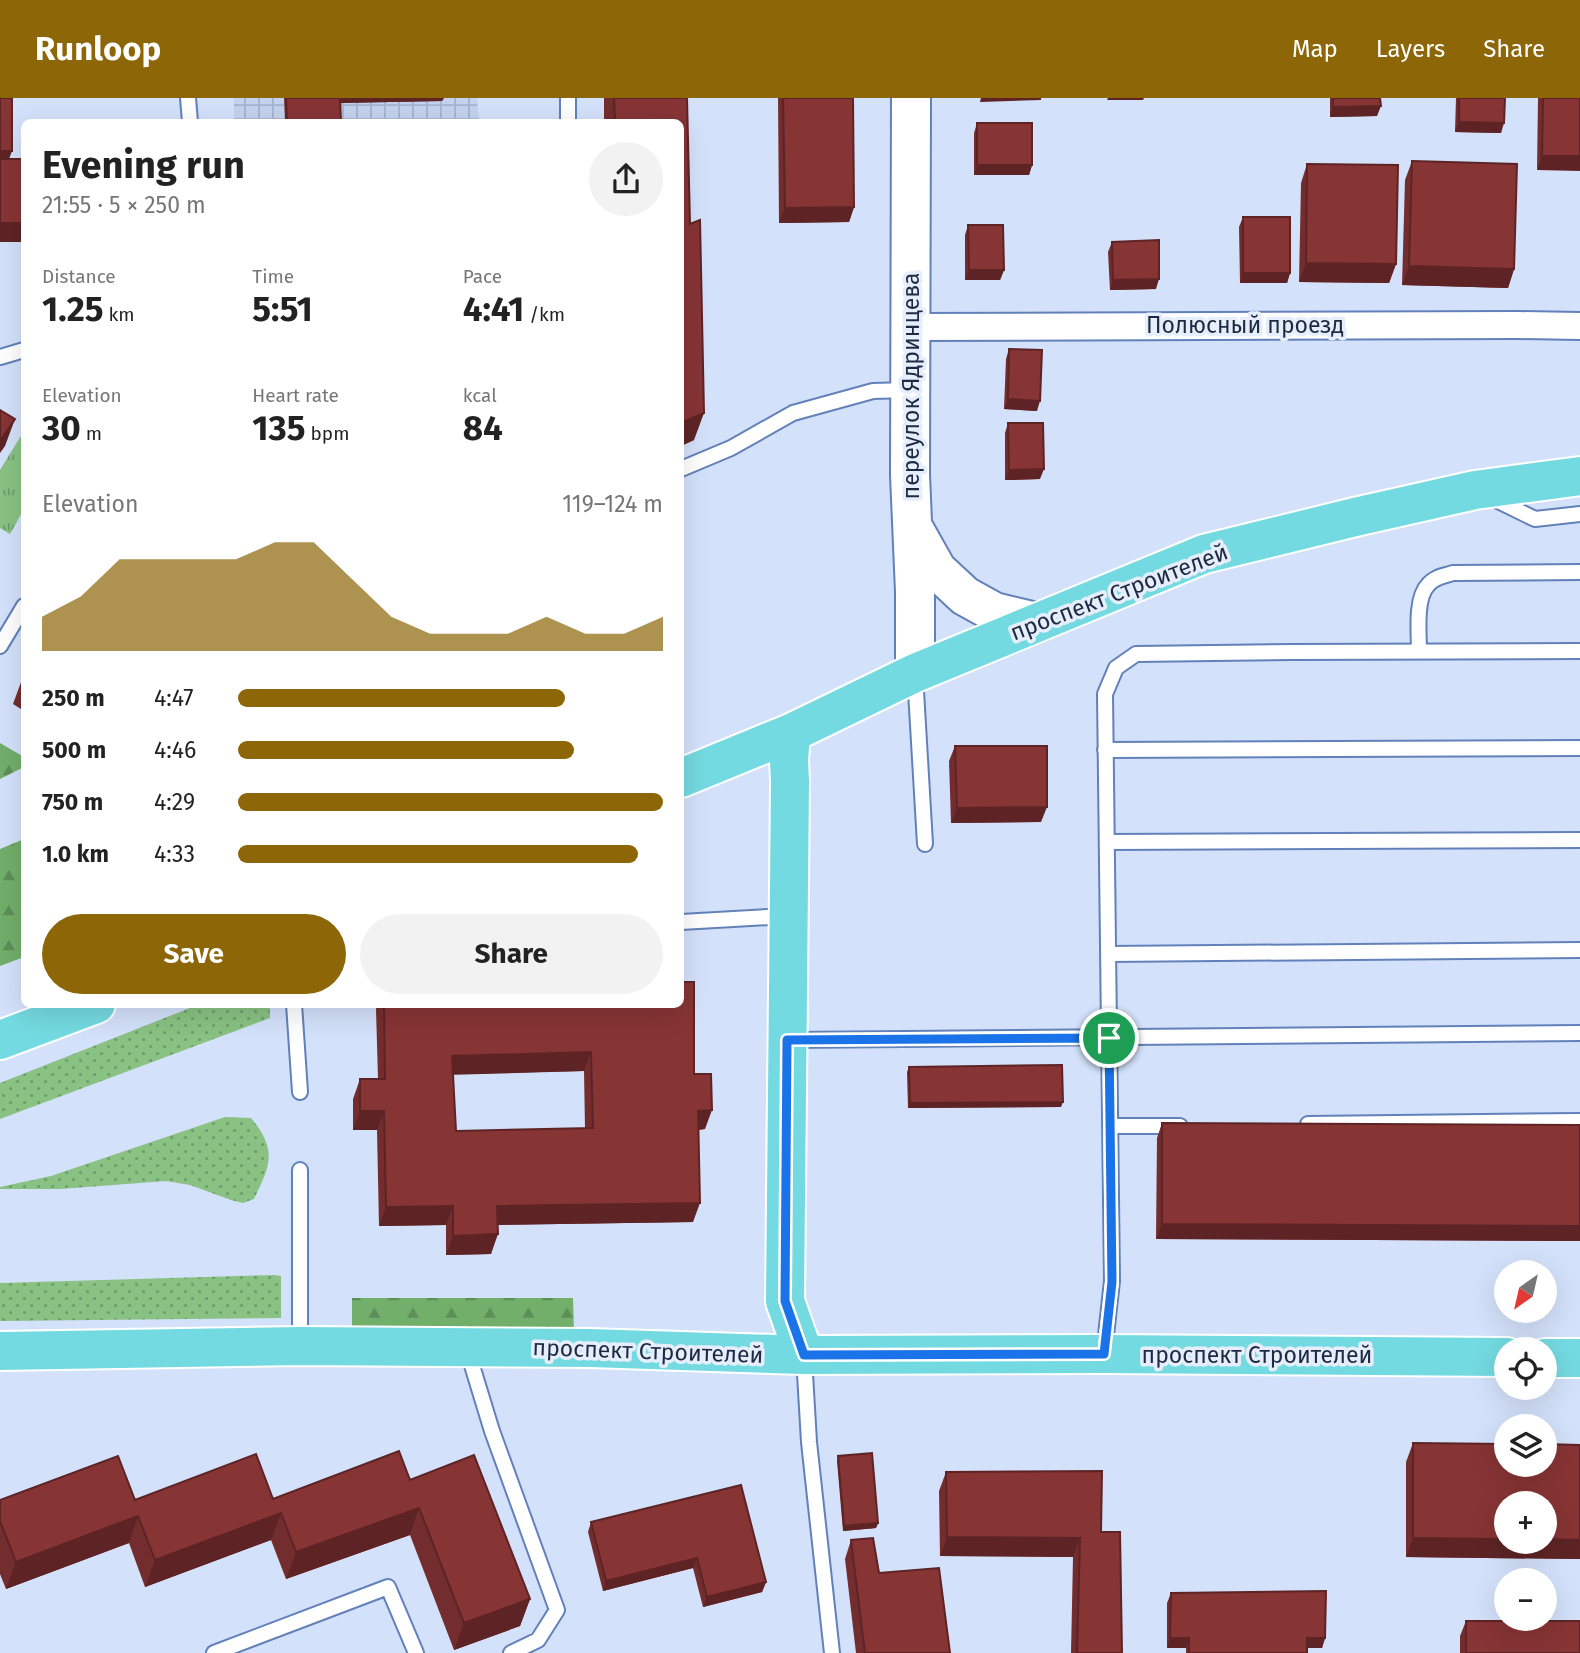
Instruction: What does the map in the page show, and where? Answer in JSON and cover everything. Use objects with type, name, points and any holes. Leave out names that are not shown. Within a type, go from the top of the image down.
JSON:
[{"type":"main road","name":"проспект Строителей","points":[[684,777],[791,733],[915,673],[1204,554],[1475,490],[1580,475]]},
{"type":"main road","points":[[791,733],[785,1301],[804,1355]]},
{"type":"main road","points":[[0,1040],[85,1008]]},
{"type":"main road","name":"проспект Строителей","points":[[0,1351],[300,1346],[590,1348],[804,1355],[1494,1357]]},
{"type":"main road","points":[[1557,1358],[1580,1358]]},
{"type":"street","name":"переулок Ядринцева","points":[[911,98],[910,389],[915,673]]},
{"type":"street","name":"Полюсный проезд","points":[[910,327],[1580,326]]},
{"type":"street","points":[[911,523],[937,570],[965,596],[994,612],[1036,622]]},
{"type":"street","points":[[849,705],[878,677],[897,649],[915,592]]},
{"type":"lane","points":[[188,98],[190,119]]},
{"type":"lane","points":[[568,98],[568,119]]},
{"type":"lane","points":[[0,356],[21,351]]},
{"type":"lane","points":[[684,468],[731,448],[793,413],[873,391],[910,389]]},
{"type":"lane","points":[[1475,490],[1535,519],[1580,514]]},
{"type":"lane","points":[[1419,652],[1420,601],[1426,586],[1437,578],[1453,573],[1580,572]]},
{"type":"lane","points":[[0,646],[21,611]]},
{"type":"lane","points":[[1104,1354],[1112,1282],[1105,694],[1116,668],[1136,654],[1580,651]]},
{"type":"lane","points":[[915,673],[925,844]]},
{"type":"lane","points":[[1105,750],[1580,748]]},
{"type":"lane","points":[[1107,842],[1580,840]]},
{"type":"lane","points":[[684,922],[788,916]]},
{"type":"lane","points":[[1108,954],[1580,950]]},
{"type":"lane","points":[[294,1008],[300,1092]]},
{"type":"lane","points":[[787,1040],[1580,1033]]},
{"type":"lane","points":[[1290,1124],[1580,1121]]},
{"type":"lane","points":[[1110,1126],[1193,1125]]},
{"type":"lane","points":[[300,1170],[300,1346]]},
{"type":"lane","points":[[467,1348],[492,1431],[557,1610],[538,1640],[511,1653]]},
{"type":"lane","points":[[804,1355],[809,1443],[832,1653]]},
{"type":"lane","points":[[214,1653],[388,1587],[416,1653]]},
{"type":"shaded area","points":[[234,98],[477,98],[479,119],[234,119]]},
{"type":"green space","points":[[21,436],[21,514],[10,534],[0,528],[0,470]]},
{"type":"green space","points":[[0,743],[21,755],[21,768],[0,779]]},
{"type":"green space","points":[[21,840],[21,958],[0,966],[0,849]]},
{"type":"green space","points":[[190,1008],[270,1008],[270,1018],[0,1119],[0,1083]]},
{"type":"green space","points":[[225,1117],[251,1118],[260,1129],[268,1149],[269,1158],[260,1187],[254,1199],[243,1203],[190,1185],[166,1181],[60,1189],[0,1189],[51,1176]]},
{"type":"green space","points":[[281,1276],[281,1318],[0,1321],[0,1283]]},
{"type":"green space","points":[[352,1298],[573,1298],[574,1334],[352,1334]]},
{"type":"building","points":[[0,98],[12,98],[12,151],[0,151]]},
{"type":"building","points":[[286,98],[340,98],[341,119],[287,119]]},
{"type":"building","points":[[614,98],[687,98],[690,224],[700,220],[704,413],[684,422],[684,119],[615,119]]},
{"type":"building","points":[[783,98],[853,98],[854,207],[785,208]]},
{"type":"building","points":[[1333,98],[1380,98],[1381,106],[1333,107]]},
{"type":"building","points":[[1459,98],[1505,98],[1504,123],[1459,122]]},
{"type":"building","points":[[1543,98],[1580,98],[1580,156],[1542,156]]},
{"type":"building","points":[[977,123],[1032,123],[1032,165],[977,165]]},
{"type":"building","points":[[0,159],[21,159],[21,223],[0,223]]},
{"type":"building","points":[[1412,161],[1517,164],[1514,269],[1409,266]]},
{"type":"building","points":[[1307,164],[1398,165],[1396,264],[1306,263]]},
{"type":"building","points":[[1243,217],[1290,217],[1290,273],[1243,273]]},
{"type":"building","points":[[968,225],[1003,225],[1004,270],[969,270]]},
{"type":"building","points":[[1159,240],[1159,279],[1113,280],[1112,242]]},
{"type":"building","points":[[1009,349],[1042,350],[1040,401],[1008,399]]},
{"type":"building","points":[[0,410],[15,419],[0,441]]},
{"type":"building","points":[[1008,423],[1043,423],[1044,469],[1009,470]]},
{"type":"building","points":[[955,746],[1047,746],[1047,807],[957,808]]},
{"type":"building","points":[[684,982],[694,982],[694,1074],[711,1074],[712,1110],[698,1111],[700,1203],[497,1206],[498,1234],[453,1236],[453,1206],[386,1207],[384,1111],[360,1111],[360,1079],[385,1079],[384,1008],[684,1008]],"holes":[[[591,1052],[593,1128],[456,1131],[452,1056]]]},
{"type":"building","points":[[1062,1065],[1063,1102],[910,1103],[909,1067]]},
{"type":"building","points":[[1162,1123],[1580,1125],[1580,1226],[1162,1224]]},
{"type":"building","points":[[1413,1443],[1494,1444],[1494,1477],[1557,1477],[1557,1444],[1580,1445],[1580,1540],[1557,1539],[1557,1491],[1494,1491],[1494,1539],[1413,1538]]},
{"type":"building","points":[[399,1451],[410,1480],[474,1455],[530,1599],[464,1623],[419,1508],[296,1552],[281,1513],[155,1560],[138,1516],[16,1562],[0,1521],[0,1500],[118,1456],[135,1500],[256,1454],[273,1499]]},
{"type":"building","points":[[872,1453],[878,1523],[844,1526],[838,1456]]},
{"type":"building","points":[[1102,1471],[1101,1532],[1120,1532],[1122,1653],[1077,1653],[1080,1538],[947,1537],[946,1472]]},
{"type":"building","points":[[741,1485],[766,1582],[707,1597],[697,1558],[606,1581],[591,1522]]},
{"type":"building","points":[[873,1538],[879,1573],[939,1568],[950,1653],[865,1653],[851,1540]]},
{"type":"building","points":[[1326,1591],[1325,1638],[1307,1638],[1307,1653],[1189,1653],[1189,1638],[1170,1638],[1171,1593]]},
{"type":"building","points":[[1466,1621],[1494,1621],[1494,1631],[1557,1631],[1557,1621],[1580,1621],[1580,1653],[1466,1653]]},
{"type":"route","points":[[1109,1038],[1112,1282],[1104,1354],[804,1355],[785,1301],[787,1040],[1109,1038]]}]
